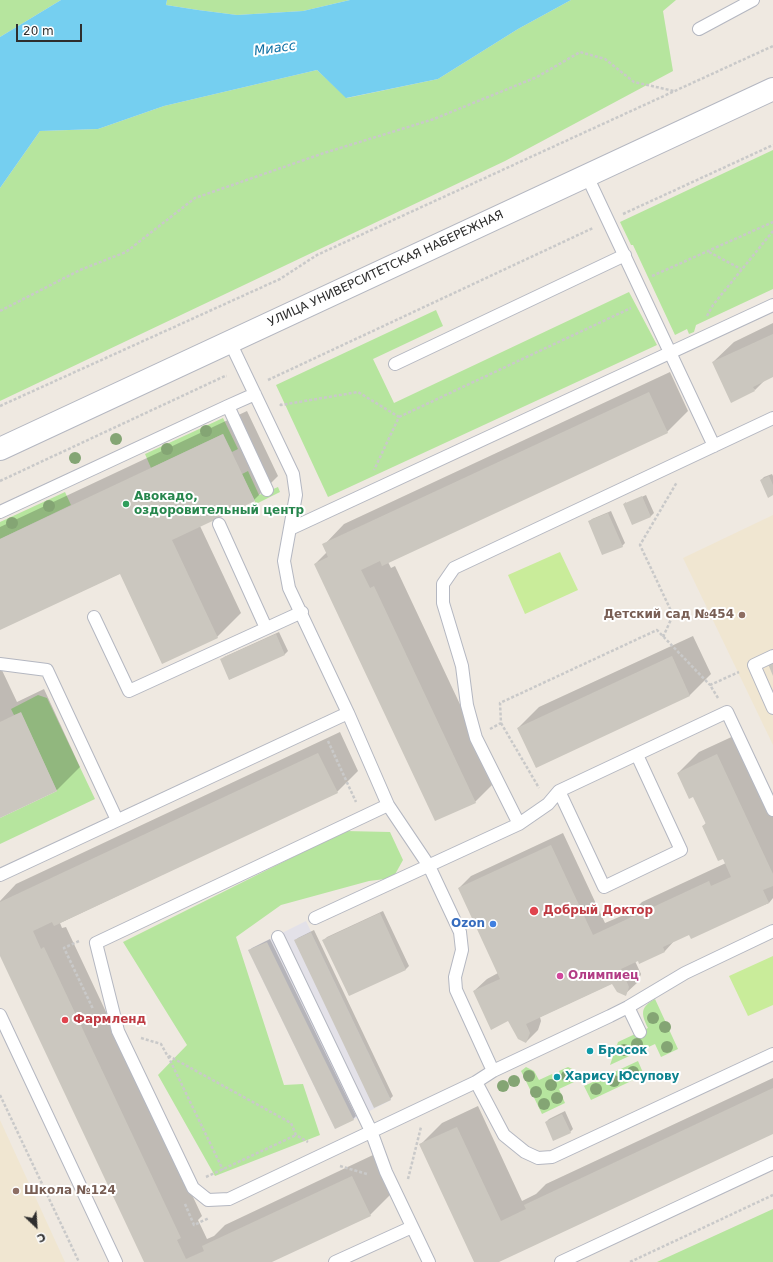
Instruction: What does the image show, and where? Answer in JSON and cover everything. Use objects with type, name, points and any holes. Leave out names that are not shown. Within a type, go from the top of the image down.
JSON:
[{"type":"main road","name":"УЛИЦА УНИВЕРСИТЕТСКАЯ НАБЕРЕЖНАЯ","points":[[0,449],[773,90]]},
{"type":"lane","points":[[700,29],[754,0]]},
{"type":"lane","points":[[587,176],[714,446]]},
{"type":"lane","points":[[395,364],[625,255]]},
{"type":"lane","points":[[290,528],[773,305]]},
{"type":"lane","points":[[230,342],[293,474],[296,495],[284,561],[290,588],[388,805],[429,866],[460,932],[462,950],[454,977],[456,990],[493,1071]]},
{"type":"lane","points":[[0,512],[228,406],[253,391]]},
{"type":"lane","points":[[228,406],[267,490]]},
{"type":"lane","points":[[519,824],[476,738],[467,704],[462,666],[443,603],[443,584],[454,568],[773,418]]},
{"type":"lane","points":[[219,524],[266,628]]},
{"type":"lane","points":[[94,617],[129,691],[302,612]]},
{"type":"lane","points":[[773,656],[754,665],[773,708]]},
{"type":"lane","points":[[0,664],[47,670],[116,820]]},
{"type":"lane","points":[[315,918],[519,824],[548,804],[559,791],[727,712],[773,810]]},
{"type":"lane","points":[[0,875],[321,725],[348,714]]},
{"type":"lane","points":[[559,791],[604,887],[681,850],[637,755]]},
{"type":"lane","points":[[388,805],[96,943],[118,1031],[193,1188],[208,1200],[229,1199],[426,1106],[476,1082],[493,1071],[628,1007],[685,973],[773,930]]},
{"type":"lane","points":[[278,937],[371,1131],[386,1172],[429,1262]]},
{"type":"lane","points":[[628,1007],[640,1032]]},
{"type":"lane","points":[[0,1015],[116,1262]]},
{"type":"lane","points":[[476,1082],[504,1135],[525,1152],[538,1158],[552,1157],[773,1054]]},
{"type":"lane","points":[[561,1262],[773,1162]]},
{"type":"lane","points":[[335,1262],[412,1227]]},
{"type":"path","points":[[0,406],[280,279],[317,255],[773,46]]},
{"type":"path","points":[[0,311],[80,270],[126,252],[195,198],[324,153],[434,119],[537,77],[580,52],[605,59],[634,82],[674,91]]},
{"type":"path","points":[[0,481],[225,376],[253,391],[268,380],[773,145]]},
{"type":"path","points":[[637,283],[773,222]]},
{"type":"path","points":[[693,342],[713,305],[773,231]]},
{"type":"path","points":[[708,252],[741,269]]},
{"type":"path","points":[[363,495],[399,417],[646,302]]},
{"type":"path","points":[[268,380],[272,386]]},
{"type":"path","points":[[278,399],[280,405],[358,392],[399,417]]},
{"type":"path","points":[[663,637],[673,614],[640,545],[692,456]]},
{"type":"path","points":[[548,804],[501,723],[500,703],[657,630],[710,685],[727,712]]},
{"type":"path","points":[[710,685],[738,672]]},
{"type":"path","points":[[476,738],[501,723]]},
{"type":"path","points":[[321,725],[356,802]]},
{"type":"path","points":[[86,938],[64,948],[94,1012]]},
{"type":"path","points":[[118,1031],[161,1044],[223,1170]]},
{"type":"path","points":[[167,1055],[291,1123],[296,1135],[327,1153],[334,1164],[367,1173],[370,1180]]},
{"type":"path","points":[[0,1095],[79,1262]]},
{"type":"path","points":[[407,1185],[426,1106]]},
{"type":"path","points":[[191,1184],[296,1135]]},
{"type":"path","points":[[630,1262],[773,1195]]},
{"type":"path","points":[[184,1203],[194,1225],[215,1215]]},
{"type":"shaded area","name":"Детский сад №454","points":[[773,515],[773,745],[683,558]]},
{"type":"shaded area","points":[[306,921],[391,1100],[335,1129],[248,950]]},
{"type":"shaded area","name":"Школа №124","points":[[0,1120],[65,1262],[0,1262]]},
{"type":"green space","points":[[0,0],[61,0],[0,37]]},
{"type":"green space","points":[[167,0],[350,0],[303,11],[237,15],[166,5]]},
{"type":"green space","points":[[571,0],[676,0],[663,11],[673,71],[505,161],[0,401],[0,188],[40,131],[98,129],[164,106],[317,70],[347,98],[438,79],[518,29]]},
{"type":"green space","points":[[773,150],[773,289],[696,325],[694,332],[689,334],[687,329],[675,335],[633,245],[631,245],[620,222]]},
{"type":"green space","points":[[629,292],[657,345],[328,497],[276,385],[436,310],[443,326],[373,359],[394,403]]},
{"type":"green space","points":[[223,418],[238,449],[232,452],[223,434],[151,468],[145,454]]},
{"type":"green space","points":[[248,471],[259,495],[278,487],[280,492],[256,504],[242,474]]},
{"type":"green space","points":[[65,492],[71,505],[0,539],[0,522]]},
{"type":"green space","points":[[560,552],[578,590],[525,614],[508,575]]},
{"type":"green space","points":[[38,695],[47,698],[95,799],[0,844],[0,818],[57,791],[21,713],[14,715],[11,709]]},
{"type":"green space","points":[[345,831],[390,832],[403,860],[393,878],[369,881],[281,905],[236,937],[284,1085],[303,1084],[320,1135],[215,1176],[158,1075],[187,1045],[123,942]]},
{"type":"green space","points":[[773,956],[773,1005],[748,1016],[729,976]]},
{"type":"green space","points":[[655,999],[678,1049],[661,1057],[655,1044],[610,1065],[618,1042],[648,1028],[644,1019],[643,1011],[650,1002]]},
{"type":"green space","points":[[638,1061],[644,1075],[591,1100],[584,1086]]},
{"type":"green space","points":[[526,1067],[534,1071],[539,1080],[552,1074],[555,1081],[562,1078],[559,1071],[568,1067],[587,1076],[559,1089],[565,1103],[542,1114],[521,1071]]},
{"type":"green space","points":[[773,1209],[773,1262],[657,1262]]},
{"type":"water","name":"Миасс","points":[[61,0],[167,0],[166,5],[237,15],[303,11],[350,0],[571,0],[518,29],[438,79],[346,98],[317,70],[164,106],[98,129],[40,131],[0,188],[0,37]]},
{"type":"building","points":[[773,334],[773,377],[753,387],[755,391],[731,403],[712,362]]},
{"type":"building","points":[[649,392],[668,433],[382,566],[380,561],[361,570],[370,588],[374,586],[476,803],[435,821],[314,564],[328,557],[322,544]]},
{"type":"building","points":[[223,434],[255,501],[172,540],[218,638],[162,664],[120,574],[0,630],[0,539]]},
{"type":"building","points":[[769,476],[773,485],[773,495],[768,498],[760,480]]},
{"type":"building","points":[[642,496],[651,517],[632,525],[623,504]]},
{"type":"building","points":[[608,513],[623,547],[602,555],[588,521]]},
{"type":"building","points":[[276,634],[285,655],[229,680],[220,659]]},
{"type":"building","points":[[672,656],[690,696],[536,768],[517,728]]},
{"type":"building","points":[[773,661],[773,676],[768,664]]},
{"type":"building","points":[[21,712],[57,791],[0,818],[0,722]]},
{"type":"building","points":[[318,753],[338,793],[54,926],[52,922],[33,931],[41,949],[44,947],[181,1238],[177,1240],[186,1259],[204,1251],[202,1246],[352,1176],[371,1216],[272,1262],[144,1262],[0,956],[0,902]]},
{"type":"building","points":[[717,754],[773,874],[773,886],[763,890],[769,903],[691,939],[689,935],[663,947],[665,952],[639,964],[638,961],[621,969],[629,987],[626,996],[617,992],[612,984],[526,1024],[530,1033],[526,1043],[518,1039],[508,1021],[491,1030],[473,991],[500,979],[458,888],[551,845],[593,935],[709,881],[711,886],[731,877],[723,859],[718,861],[702,826],[706,824],[693,797],[689,799],[677,773]]},
{"type":"building","points":[[380,913],[406,970],[349,996],[322,940]]},
{"type":"building","points":[[311,932],[391,1100],[374,1108],[294,940]]},
{"type":"building","points":[[267,942],[354,1120],[335,1129],[248,950]]},
{"type":"building","points":[[773,1088],[773,1134],[499,1262],[474,1262],[419,1144],[457,1127],[501,1221],[526,1209],[524,1205]]},
{"type":"building","points":[[562,1114],[571,1133],[553,1141],[545,1122]]},
{"type":"place","name":"Авокадо, оздоровительный центр","points":[[126,504]]},
{"type":"place","name":"Детский сад №454","points":[[742,615]]},
{"type":"place","name":"Добрый Доктор","points":[[534,911]]},
{"type":"place","name":"Ozon","points":[[493,924]]},
{"type":"place","name":"Олимпиец","points":[[560,976]]},
{"type":"place","name":"Фармленд","points":[[65,1020]]},
{"type":"place","name":"Бросок","points":[[590,1051]]},
{"type":"place","name":"Харису Юсупову","points":[[557,1077]]},
{"type":"place","name":"Школа №124","points":[[16,1191]]}]
